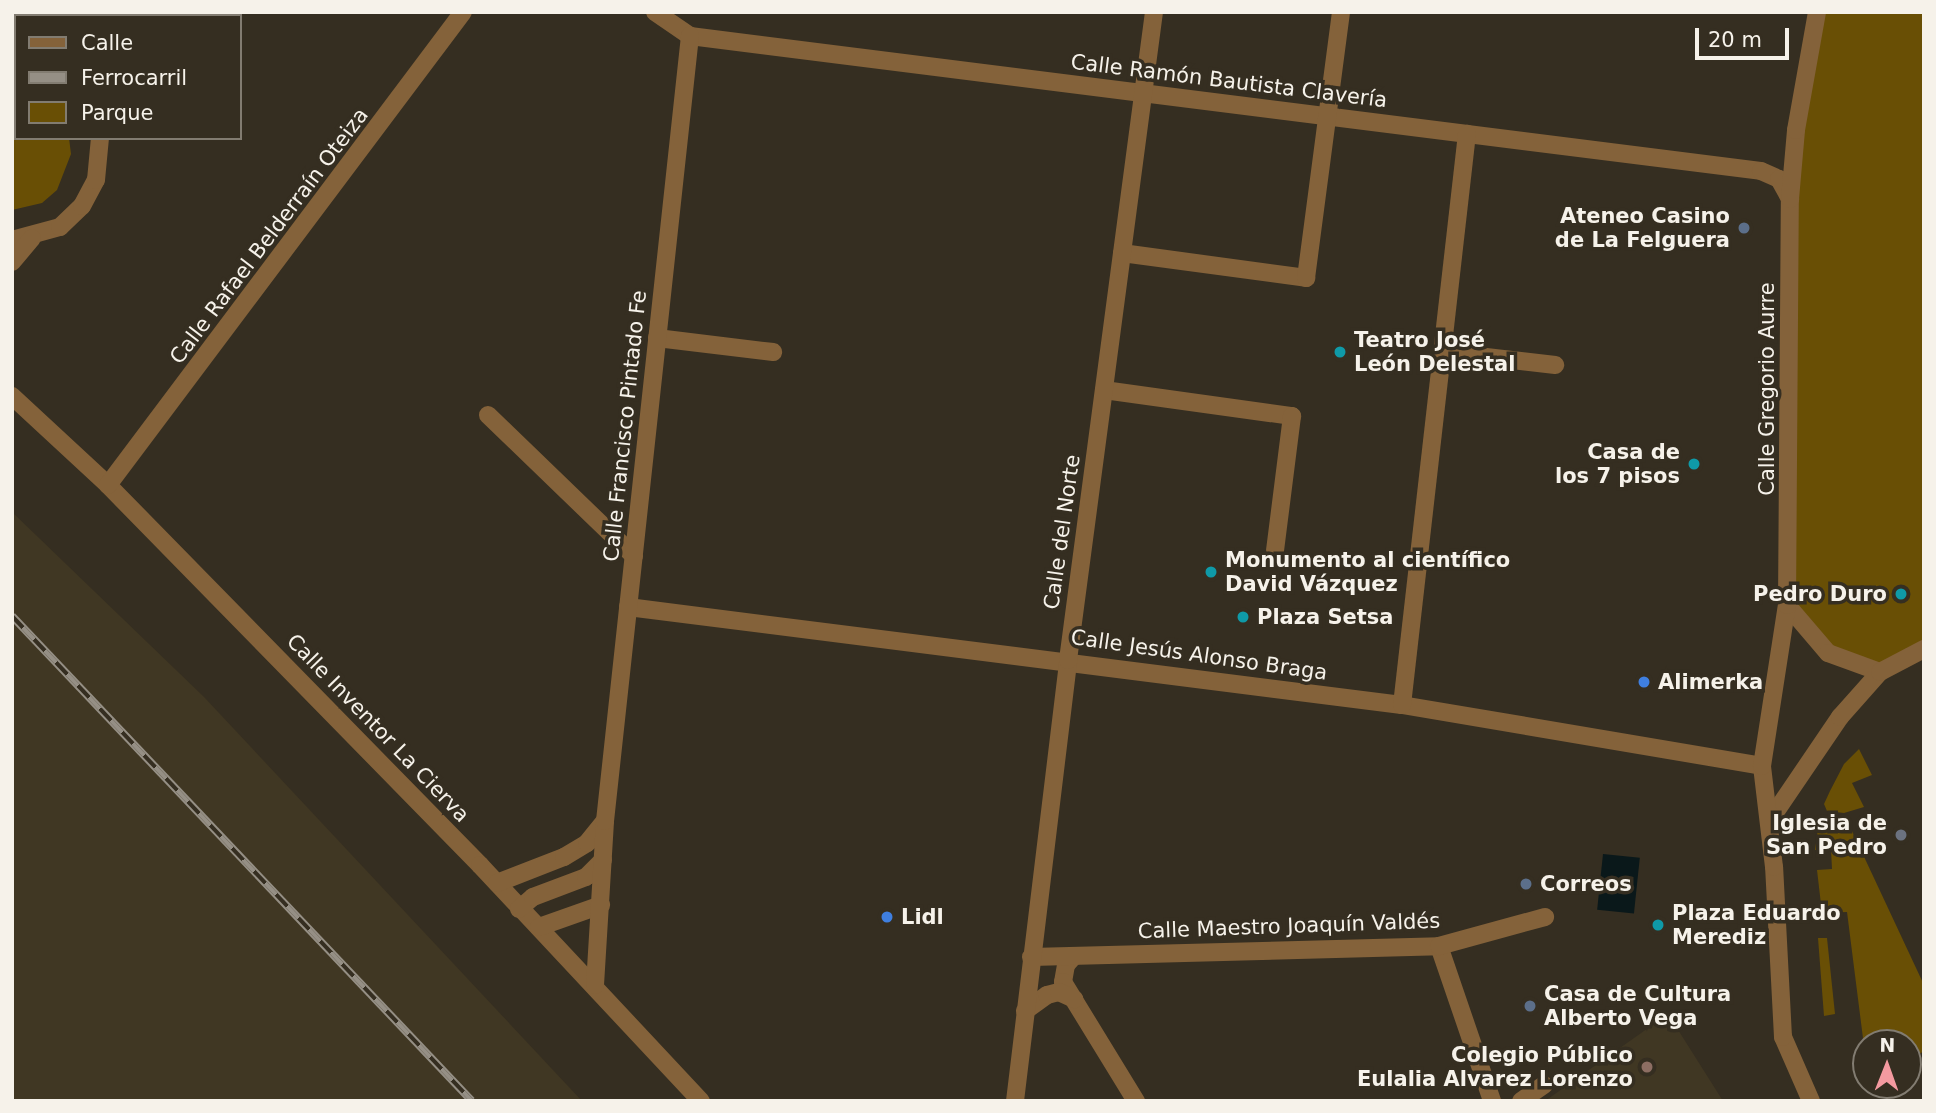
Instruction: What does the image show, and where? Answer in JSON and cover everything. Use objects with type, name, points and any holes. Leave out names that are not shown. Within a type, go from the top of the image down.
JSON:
[{"type":"street","name":"Calle Rafael Belderraín Oteiza","points":[[108,485],[463,12]]},
{"type":"street","name":"Calle Ramón Bautista Clavería","points":[[655,12],[690,36],[1761,170],[1779,179],[1790,199]]},
{"type":"street","name":"Calle del Norte","points":[[1015,1101],[1068,660],[1154,12]]},
{"type":"street","points":[[1122,253],[1306,278],[1340,12]]},
{"type":"street","name":"Calle Gregorio Aurre","points":[[1811,1101],[1783,1037],[1770,820],[1762,766],[1787,605],[1790,199],[1796,130],[1817,12]]},
{"type":"street","name":"Calle Francisco Pintado Fe","points":[[594,985],[601,905],[594,878],[603,860],[605,821],[690,36]]},
{"type":"street","points":[[1402,705],[1467,134]]},
{"type":"street","points":[[12,240],[32,238],[60,227],[82,206],[96,180],[100,140]]},
{"type":"street","points":[[12,262],[32,238]]},
{"type":"street","points":[[657,338],[773,352]]},
{"type":"street","points":[[1443,352],[1555,365]]},
{"type":"street","points":[[1104,390],[1292,416],[1275,550]]},
{"type":"street","name":"Calle Inventor La Cierva","points":[[12,396],[108,485],[497,883],[701,1101]]},
{"type":"street","points":[[488,415],[634,556]]},
{"type":"street","points":[[1787,605],[1828,653],[1880,672]]},
{"type":"street","name":"Calle Jesús Alonso Braga","points":[[628,607],[1068,660],[1402,705],[1762,766]]},
{"type":"street","points":[[1770,820],[1790,785],[1840,717],[1880,672],[1924,649]]},
{"type":"street","points":[[497,883],[564,858],[587,843],[605,821]]},
{"type":"street","points":[[519,909],[533,897],[594,878]]},
{"type":"street","points":[[539,928],[601,905]]},
{"type":"street","name":"Calle Maestro Joaquín Valdés","points":[[1031,957],[1439,946],[1545,917]]},
{"type":"street","points":[[1439,946],[1492,1101]]},
{"type":"street","points":[[1074,956],[1066,965],[1063,982],[1136,1101]]},
{"type":"street","points":[[1025,1011],[1047,995],[1059,992],[1074,999]]},
{"type":"street","points":[[1521,1101],[1544,1085]]},
{"type":"shaded area","points":[[12,512],[204,697],[582,1101],[12,1101]]},
{"type":"shaded area","points":[[1603,854],[1640,858],[1634,914],[1597,910]]},
{"type":"shaded area","name":"Colegio Público Eulalia Alvarez Lorenzo","points":[[1668,1014],[1723,1101],[1545,1101]]},
{"type":"green space","points":[[1817,12],[1924,12],[1924,649],[1880,672],[1828,653],[1787,605],[1790,199]]},
{"type":"green space","points":[[12,90],[14,140],[69,140],[71,154],[57,190],[42,203],[12,210]]},
{"type":"green space","points":[[1859,749],[1872,775],[1852,783],[1864,807],[1844,813],[1827,811],[1824,804],[1830,791],[1844,764]]},
{"type":"green space","points":[[1818,829],[1852,831],[1924,985],[1922,1052],[1922,1029],[1862,1029],[1847,912],[1822,913],[1817,870],[1832,869],[1831,850],[1815,850]]},
{"type":"green space","points":[[1818,938],[1827,938],[1835,1014],[1824,1016]]},
{"type":"railway","points":[[12,616],[472,1101]]},
{"type":"place","name":"Ateneo Casino de La Felguera","points":[[1744,228]]},
{"type":"place","name":"Teatro José León Delestal","points":[[1340,352]]},
{"type":"place","name":"Casa de los 7 pisos","points":[[1694,464]]},
{"type":"place","name":"Monumento al científico David Vázquez","points":[[1211,572]]},
{"type":"place","name":"Pedro Duro","points":[[1901,594]]},
{"type":"place","name":"Plaza Setsa","points":[[1243,617]]},
{"type":"place","name":"Alimerka","points":[[1644,682]]},
{"type":"place","name":"Iglesia de San Pedro","points":[[1901,835]]},
{"type":"place","name":"Correos","points":[[1526,884]]},
{"type":"place","name":"Lidl","points":[[887,917]]},
{"type":"place","name":"Plaza Eduardo Merediz","points":[[1658,925]]},
{"type":"place","name":"Casa de Cultura Alberto Vega","points":[[1530,1006]]},
{"type":"place","name":"Colegio Público Eulalia Alvarez Lorenzo","points":[[1647,1067]]}]
